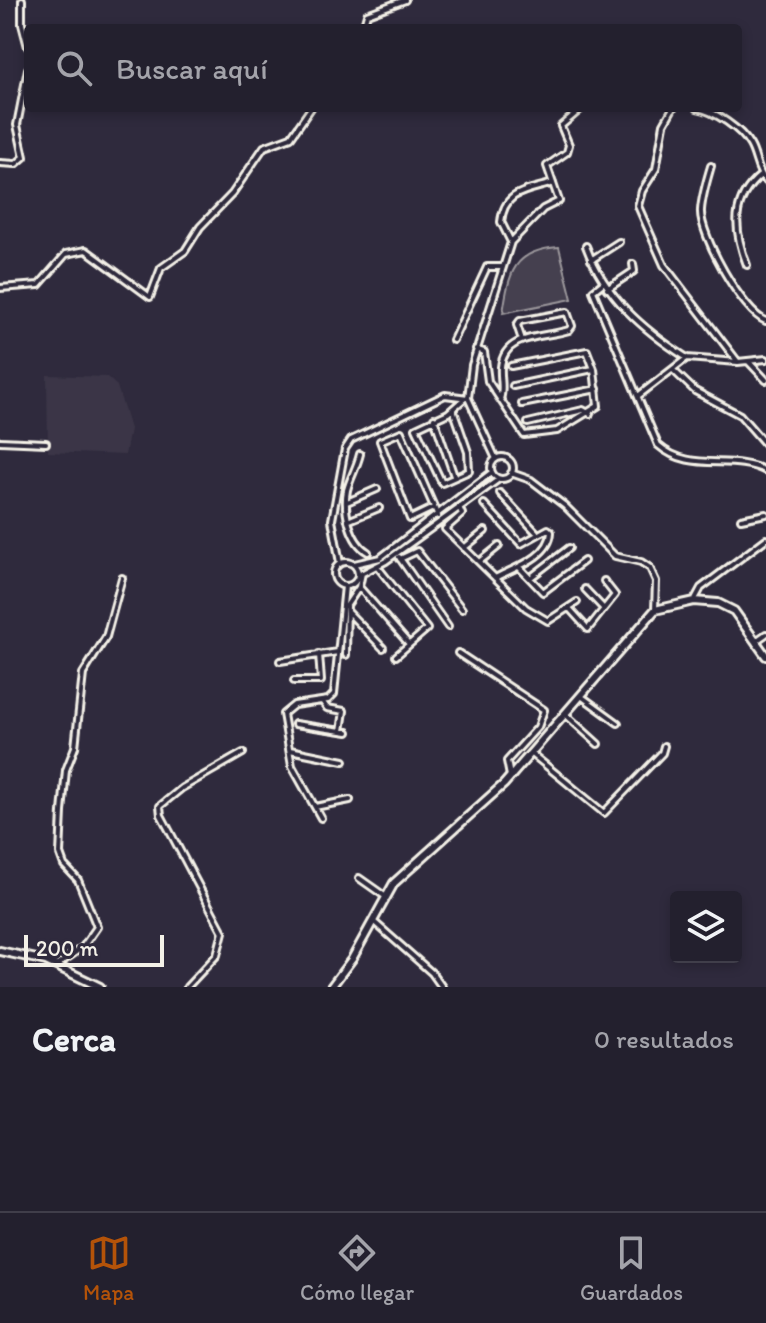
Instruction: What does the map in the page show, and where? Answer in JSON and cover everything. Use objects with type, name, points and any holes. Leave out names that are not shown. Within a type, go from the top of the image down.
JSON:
[{"type":"main road","points":[[331,987],[386,897],[413,863],[474,813],[510,776],[655,610],[694,601],[718,603],[734,611],[766,656]]},
{"type":"main road","points":[[0,951],[56,966],[100,987]]},
{"type":"street","points":[[22,0],[24,32]]},
{"type":"street","points":[[364,24],[367,14],[405,0]]},
{"type":"street","points":[[0,163],[16,164],[24,157],[17,125],[24,89]]},
{"type":"street","points":[[0,288],[39,285],[66,254],[86,250],[150,297],[161,268],[185,251],[200,227],[232,194],[264,147],[291,137],[308,112]]},
{"type":"street","points":[[340,563],[354,564],[380,558],[492,472],[496,459],[467,398],[476,349],[511,242],[543,209],[558,202],[547,166],[564,157],[569,148],[561,126],[577,112]]},
{"type":"street","points":[[671,112],[664,124],[656,169],[642,191],[638,206],[664,265],[738,362]]},
{"type":"street","points":[[710,112],[736,129],[750,145],[766,181]]},
{"type":"street","points":[[711,166],[700,213],[733,290],[766,321]]},
{"type":"street","points":[[747,265],[735,218],[746,189],[761,175]]},
{"type":"street","points":[[511,242],[501,222],[509,199],[517,192],[553,183]]},
{"type":"street","points":[[591,260],[619,242]]},
{"type":"street","points":[[586,246],[603,283],[628,313],[687,358],[738,362],[766,359]]},
{"type":"street","points":[[607,289],[634,271],[633,264]]},
{"type":"street","points":[[453,340],[487,267],[502,267]]},
{"type":"street","points":[[603,283],[593,291],[652,435],[667,453],[696,463],[749,463],[766,471]]},
{"type":"street","points":[[500,399],[504,354],[522,340],[569,330],[572,326],[567,312],[520,321],[517,325],[522,340]]},
{"type":"street","points":[[476,349],[484,352],[486,377],[517,430],[526,436],[551,433],[590,414],[598,406],[594,369],[584,350],[511,366]]},
{"type":"street","points":[[638,396],[687,358]]},
{"type":"street","points":[[748,361],[766,380]]},
{"type":"street","points":[[513,386],[594,369]]},
{"type":"street","points":[[672,370],[695,391],[740,415],[766,445]]},
{"type":"street","points":[[522,404],[597,389]]},
{"type":"street","points":[[321,818],[292,766],[283,714],[294,705],[322,701],[334,694],[345,586],[334,574],[340,563],[334,544],[335,502],[345,449],[351,440],[445,395],[467,398]]},
{"type":"street","points":[[453,409],[468,452],[469,471],[442,483],[417,434],[418,425],[453,409],[467,398]]},
{"type":"street","points":[[528,423],[583,410],[590,414]]},
{"type":"street","points":[[434,418],[454,476]]},
{"type":"street","points":[[433,508],[410,519],[380,441],[401,432],[438,516]]},
{"type":"street","points":[[0,441],[46,443]]},
{"type":"street","points":[[360,454],[346,501],[354,539],[368,552]]},
{"type":"street","points":[[496,459],[509,461],[511,473]]},
{"type":"street","points":[[492,472],[499,479]]},
{"type":"street","points":[[345,586],[511,473],[531,480],[565,506],[615,556],[650,568],[656,581],[655,610]]},
{"type":"street","points":[[335,502],[377,489]]},
{"type":"street","points":[[500,493],[537,533]]},
{"type":"street","points":[[484,504],[521,544],[548,529],[549,542],[519,567],[495,578]]},
{"type":"street","points":[[459,507],[462,514],[445,529],[526,608],[548,621],[577,602]]},
{"type":"street","points":[[350,520],[379,508]]},
{"type":"street","points":[[741,519],[766,514]]},
{"type":"street","points":[[464,548],[485,531]]},
{"type":"street","points":[[694,601],[701,588],[766,539]]},
{"type":"street","points":[[479,562],[499,546]]},
{"type":"street","points":[[530,578],[569,548]]},
{"type":"street","points":[[400,559],[417,551],[462,609]]},
{"type":"street","points":[[396,554],[448,627]]},
{"type":"street","points":[[519,567],[543,592],[584,561]]},
{"type":"street","points":[[346,655],[347,605],[359,587],[360,574],[354,564]]},
{"type":"street","points":[[377,566],[426,627],[396,656]]},
{"type":"street","points":[[56,966],[83,947],[97,927],[78,880],[64,865],[60,854],[62,812],[66,770],[75,747],[83,674],[106,637],[122,578]]},
{"type":"street","points":[[569,608],[588,629],[615,595],[604,581]]},
{"type":"street","points":[[359,587],[409,644]]},
{"type":"street","points":[[585,589],[603,608]]},
{"type":"street","points":[[348,612],[383,648]]},
{"type":"street","points":[[756,641],[766,634]]},
{"type":"street","points":[[280,661],[338,652]]},
{"type":"street","points":[[458,653],[544,710],[538,727],[507,761],[510,776]]},
{"type":"street","points":[[294,681],[321,681],[319,654]]},
{"type":"street","points":[[579,695],[618,723]]},
{"type":"street","points":[[322,701],[327,708],[344,711],[341,731]]},
{"type":"street","points":[[563,713],[598,744]]},
{"type":"street","points":[[295,724],[348,732]]},
{"type":"street","points":[[530,752],[604,813],[664,746]]},
{"type":"street","points":[[290,750],[344,761]]},
{"type":"street","points":[[187,987],[217,955],[223,932],[161,815],[160,806],[182,788],[243,753]]},
{"type":"street","points":[[315,807],[350,800]]},
{"type":"street","points":[[359,878],[386,897]]},
{"type":"street","points":[[373,921],[432,973],[442,987]]},
{"type":"shaded area","points":[[559,247],[572,299],[503,313],[511,275],[516,266],[532,253]]},
{"type":"shaded area","points":[[47,375],[107,377],[117,386],[130,429],[125,455],[48,452]]}]
